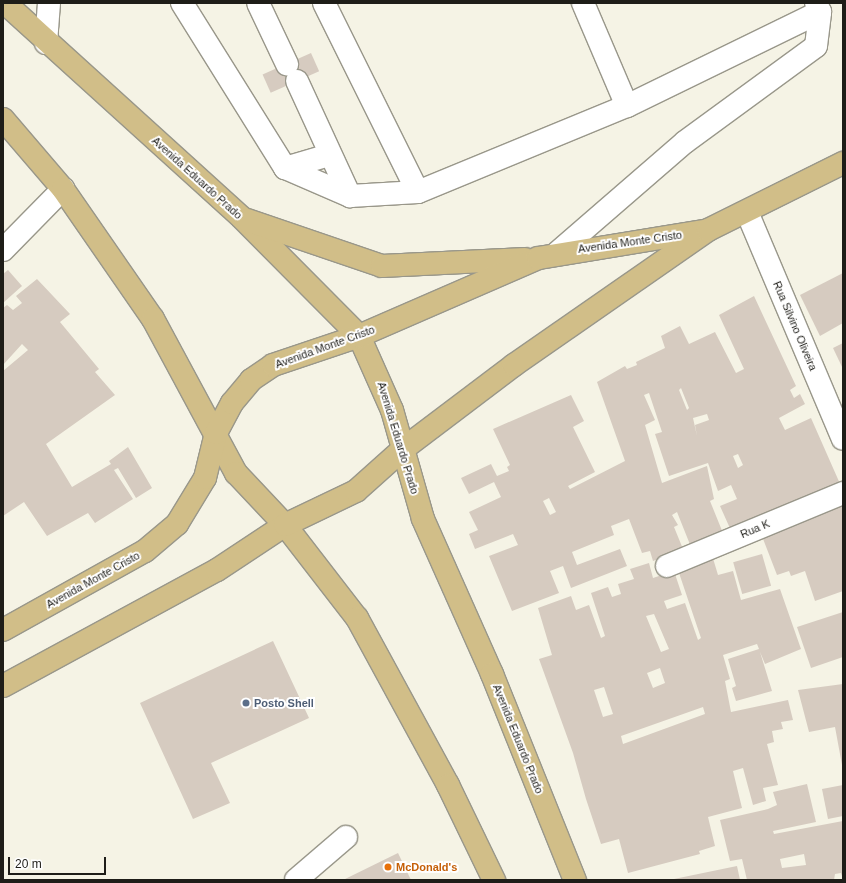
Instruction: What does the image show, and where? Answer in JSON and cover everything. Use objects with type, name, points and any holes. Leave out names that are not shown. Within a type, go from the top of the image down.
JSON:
[{"type":"main road","name":"Avenida Eduardo Prado","points":[[5,3],[46,43],[242,218],[359,336],[382,382],[423,519],[492,674],[575,880]]},
{"type":"main road","points":[[3,120],[63,189],[153,319],[216,433],[236,473],[285,525],[357,618],[448,785],[494,880]]},
{"type":"main road","name":"Avenida Monte Cristo","points":[[3,686],[217,570],[285,525],[356,491],[403,449],[514,365],[708,230],[747,212],[843,163]]},
{"type":"main road","points":[[242,218],[382,266],[548,255]]},
{"type":"main road","name":"Avenida Monte Cristo","points":[[3,630],[145,551],[177,524],[205,478],[216,433],[232,402],[251,380],[273,365],[359,336],[548,255],[708,230]]},
{"type":"street","points":[[46,43],[49,3]]},
{"type":"street","points":[[182,3],[285,168],[350,196],[418,192],[627,106],[818,7]]},
{"type":"street","points":[[258,3],[329,155],[350,196]]},
{"type":"street","points":[[324,3],[418,192]]},
{"type":"street","points":[[583,3],[627,106]]},
{"type":"street","points":[[548,255],[684,142],[816,46],[818,7]]},
{"type":"street","points":[[285,168],[329,155]]},
{"type":"street","points":[[3,250],[63,189]]},
{"type":"street","name":"Rua Silvino Oliveira","points":[[747,212],[841,430]]},
{"type":"street","name":"Rua K","points":[[667,566],[843,493]]},
{"type":"street","points":[[296,880],[346,836]]},
{"type":"building","points":[[311,53],[319,71],[271,93],[263,75]]},
{"type":"building","points":[[8,270],[22,286],[3,303],[3,274]]},
{"type":"building","points":[[843,273],[843,323],[820,336],[800,295]]},
{"type":"building","points":[[37,279],[70,314],[60,322],[99,369],[95,372],[115,395],[46,444],[72,487],[111,464],[109,461],[128,447],[152,488],[136,498],[118,468],[114,470],[133,499],[95,523],[88,513],[47,536],[24,502],[3,516],[3,371],[28,350],[22,344],[3,365],[3,308],[7,305],[13,310],[22,303],[16,296]]},
{"type":"building","points":[[754,296],[796,386],[790,390],[794,398],[800,394],[805,404],[779,418],[785,430],[811,418],[841,486],[733,535],[720,506],[737,499],[731,485],[718,491],[708,463],[669,476],[655,434],[662,432],[649,393],[644,395],[655,420],[645,425],[662,483],[707,466],[714,499],[710,501],[725,538],[693,552],[677,512],[672,515],[678,525],[674,527],[683,549],[653,561],[650,551],[642,553],[629,519],[611,526],[614,535],[572,552],[577,565],[620,549],[627,566],[571,588],[563,566],[550,571],[559,593],[512,611],[489,556],[518,545],[513,534],[475,549],[469,534],[478,530],[469,512],[501,497],[494,482],[469,494],[461,478],[491,464],[497,476],[509,471],[507,467],[510,465],[493,429],[571,395],[584,421],[573,427],[595,472],[568,486],[570,489],[625,461],[597,382],[625,366],[627,369],[637,365],[636,362],[665,348],[661,336],[680,326],[689,344],[715,332],[736,373],[744,369],[719,315]],"holes":[[[681,388],[689,408],[687,410],[679,390]],[[707,414],[709,420],[695,425],[697,436],[693,418]],[[738,454],[743,465],[738,468],[733,456]],[[549,498],[556,512],[550,515],[543,501]]]},
{"type":"building","points":[[843,343],[843,369],[833,348]]},
{"type":"building","points":[[843,498],[843,591],[815,601],[805,571],[791,576],[789,571],[777,575],[760,531]]},
{"type":"building","points":[[762,554],[771,586],[742,594],[733,562]]},
{"type":"building","points":[[712,555],[718,575],[733,571],[741,600],[780,589],[801,649],[765,664],[760,652],[772,691],[736,701],[732,688],[736,686],[728,659],[759,649],[757,644],[723,655],[730,679],[725,681],[731,712],[788,700],[793,720],[781,722],[783,729],[772,731],[774,742],[767,744],[778,785],[763,788],[766,801],[753,805],[743,768],[733,771],[742,808],[708,817],[715,846],[699,851],[700,854],[628,873],[619,839],[601,844],[573,753],[539,659],[552,655],[538,608],[571,596],[576,610],[589,605],[601,638],[605,636],[591,593],[608,587],[612,597],[621,594],[618,584],[634,579],[630,569],[649,563],[653,578],[674,571],[682,595],[664,601],[667,609],[685,603],[698,640],[701,638],[678,570]],"holes":[[[654,614],[669,649],[661,652],[646,616]],[[660,668],[665,683],[653,688],[647,673]],[[604,687],[613,714],[603,717],[594,690]],[[703,707],[705,714],[623,744],[621,736]]]},
{"type":"building","points":[[843,612],[843,657],[811,668],[797,627]]},
{"type":"building","points":[[273,641],[309,718],[211,763],[230,803],[193,819],[140,703]]},
{"type":"building","points":[[843,684],[842,765],[835,727],[809,732],[798,690]]},
{"type":"building","points":[[807,784],[816,822],[773,831],[774,834],[843,821],[843,879],[841,873],[835,874],[834,880],[747,880],[742,859],[730,861],[720,820],[768,809],[777,805],[773,792]],"holes":[[[804,854],[806,865],[782,868],[780,859]]]},
{"type":"building","points":[[843,785],[843,816],[828,819],[822,789]]},
{"type":"building","name":"McDonald's","points":[[398,853],[411,880],[343,880]]},
{"type":"building","points":[[737,866],[740,880],[674,879]]},
{"type":"place","name":"Posto Shell","points":[[246,703]]},
{"type":"place","name":"McDonald's","points":[[388,867]]}]
